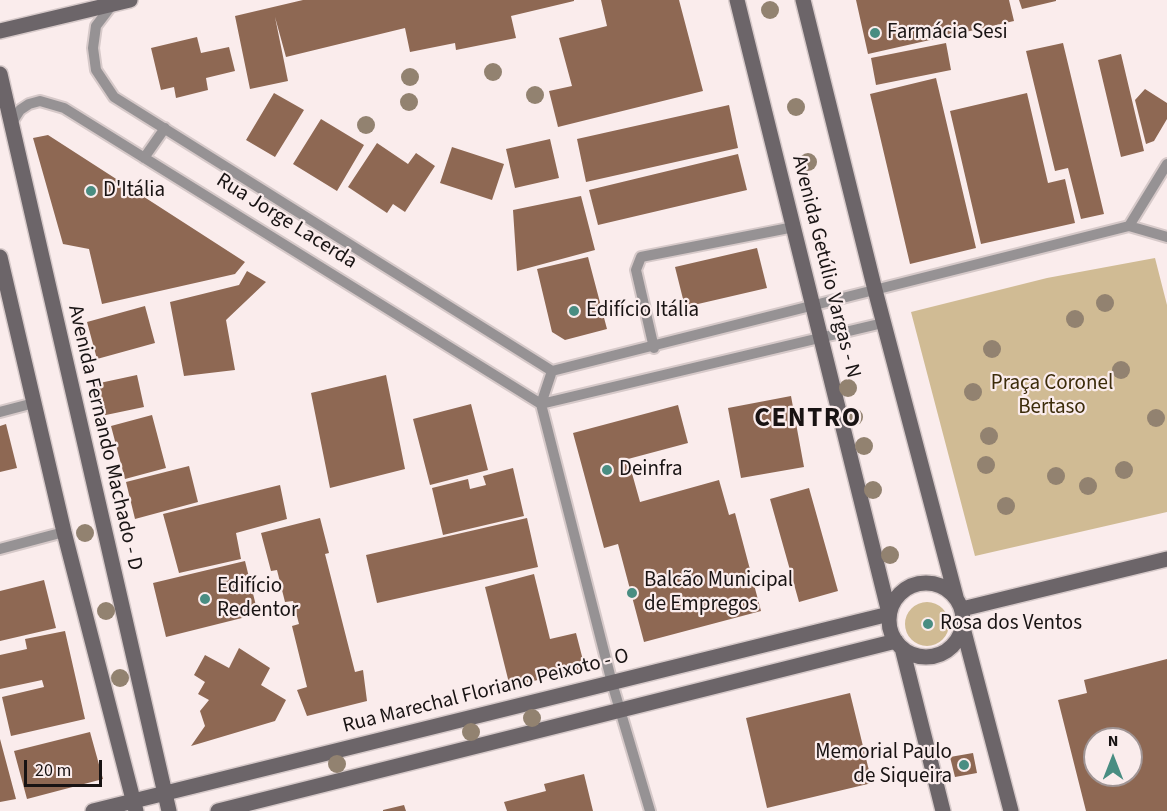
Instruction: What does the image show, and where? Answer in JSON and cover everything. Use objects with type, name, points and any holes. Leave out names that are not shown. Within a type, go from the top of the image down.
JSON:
[{"type":"street","points":[[0,31],[130,0]]},
{"type":"street","name":"Avenida Getúlio Vargas - N","points":[[737,0],[890,614]]},
{"type":"street","name":"Avenida Getúlio Vargas - N","points":[[803,0],[883,323],[959,603]]},
{"type":"street","name":"Avenida Fernando Machado - D","points":[[0,74],[169,811]]},
{"type":"street","points":[[0,257],[64,532],[134,806]]},
{"type":"street","points":[[959,603],[1167,559]]},
{"type":"street","points":[[943,811],[899,645],[890,628],[890,614],[894,602],[912,586],[935,584],[959,603],[963,628],[1011,811]]},
{"type":"street","name":"Rua Marechal Floriano Peixoto - O","points":[[93,811],[134,806],[164,794],[890,614]]},
{"type":"street","points":[[218,811],[620,710],[899,645],[919,657],[938,655],[954,645],[963,628]]},
{"type":"lane","name":"Rua Jorge Lacerda","points":[[112,4],[96,27],[93,48],[96,70],[114,97],[552,371]]},
{"type":"lane","name":"Rua Jorge Lacerda","points":[[11,124],[20,110],[40,101],[64,108],[541,404]]},
{"type":"lane","points":[[144,158],[165,128]]},
{"type":"lane","points":[[1129,226],[1167,164]]},
{"type":"lane","points":[[650,811],[612,683],[541,404],[552,371],[654,348],[813,304],[1129,226],[1167,237]]},
{"type":"lane","points":[[654,348],[636,270],[641,257],[794,227]]},
{"type":"lane","points":[[541,404],[883,323]]},
{"type":"lane","points":[[0,412],[34,403]]},
{"type":"lane","points":[[0,549],[64,532]]},
{"type":"green space","name":"Praça Coronel Bertaso","points":[[1155,258],[1167,305],[1167,512],[975,556],[911,312],[1047,278]]},
{"type":"green space","points":[[927,602],[942,609],[949,624],[942,639],[927,646],[912,639],[905,624],[912,609]]},
{"type":"building","points":[[303,0],[574,1],[511,16],[516,38],[456,50],[455,43],[410,52],[405,28],[286,57],[275,17],[288,81],[250,89],[235,16]]},
{"type":"building","points":[[601,0],[679,0],[703,91],[558,127],[549,91],[572,86],[559,38],[607,26]]},
{"type":"building","points":[[856,0],[1009,0],[1014,21],[868,54]]},
{"type":"building","points":[[1019,0],[1056,0],[1056,1],[1022,9]]},
{"type":"building","points":[[197,37],[201,53],[229,47],[235,71],[206,78],[208,90],[176,98],[174,87],[161,90],[151,48]]},
{"type":"building","points":[[946,43],[951,70],[876,85],[871,58]]},
{"type":"building","points":[[1063,43],[1104,214],[1081,219],[1068,168],[1055,171],[1026,51]]},
{"type":"building","points":[[1121,54],[1144,151],[1121,157],[1098,60]]},
{"type":"building","points":[[936,78],[976,248],[910,264],[870,94]]},
{"type":"building","points":[[1145,89],[1167,103],[1167,119],[1154,141],[1146,144],[1135,100]]},
{"type":"building","points":[[274,93],[304,110],[275,157],[246,140]]},
{"type":"building","points":[[1027,93],[1048,183],[1065,179],[1075,223],[981,244],[950,111]]},
{"type":"building","points":[[729,105],[738,148],[586,182],[577,139]]},
{"type":"building","points":[[321,119],[364,145],[337,191],[293,164]]},
{"type":"building","name":"D'Itália","points":[[48,135],[245,262],[235,274],[102,304],[89,249],[63,244],[33,138]]},
{"type":"building","points":[[550,139],[559,178],[515,188],[506,149]]},
{"type":"building","points":[[377,143],[408,164],[416,153],[435,166],[405,212],[393,204],[387,213],[348,187]]},
{"type":"building","points":[[452,147],[504,164],[492,200],[440,183]]},
{"type":"building","points":[[738,154],[747,190],[598,225],[589,190]]},
{"type":"building","points":[[581,196],[595,250],[517,271],[513,210]]},
{"type":"building","points":[[757,248],[767,288],[685,307],[675,267]]},
{"type":"building","name":"Edifício Itália","points":[[588,257],[607,329],[565,340],[552,332],[537,269]]},
{"type":"building","points":[[247,271],[266,282],[226,320],[235,370],[184,376],[170,302],[239,285]]},
{"type":"building","points":[[145,306],[155,343],[97,359],[87,322]]},
{"type":"building","points":[[137,375],[144,407],[101,416],[95,384]]},
{"type":"building","points":[[386,375],[405,469],[330,488],[311,393]]},
{"type":"building","points":[[791,396],[804,467],[741,478],[728,408]]},
{"type":"building","points":[[471,404],[488,470],[430,485],[413,419]]},
{"type":"building","points":[[678,405],[688,443],[628,459],[640,502],[719,480],[729,515],[735,513],[761,611],[644,642],[618,544],[604,548],[573,433]]},
{"type":"building","points":[[152,415],[166,468],[125,479],[111,426]]},
{"type":"building","points":[[6,424],[17,468],[0,472],[0,426]]},
{"type":"building","points":[[189,466],[198,502],[135,519],[126,482]]},
{"type":"building","points":[[513,468],[524,516],[443,535],[432,488],[468,479],[470,489],[486,485],[483,476]]},
{"type":"building","points":[[280,485],[287,519],[236,533],[241,559],[179,573],[163,514]]},
{"type":"building","points":[[809,488],[838,591],[799,602],[770,499]]},
{"type":"building","points":[[320,518],[329,553],[325,554],[355,672],[363,670],[367,701],[307,716],[297,690],[307,687],[292,626],[299,624],[293,601],[285,602],[277,570],[271,571],[261,533]]},
{"type":"building","points":[[527,518],[538,567],[377,603],[366,555]]},
{"type":"building","name":"Edifício Redentor","points":[[245,561],[258,614],[166,637],[153,583]]},
{"type":"building","points":[[534,574],[550,639],[576,633],[585,668],[510,687],[485,587]]},
{"type":"building","points":[[44,580],[56,628],[0,641],[0,591]]},
{"type":"building","points":[[65,631],[85,719],[11,736],[2,697],[44,687],[42,680],[0,689],[0,655],[27,649],[25,639]]},
{"type":"building","points":[[239,648],[270,668],[261,685],[286,700],[275,721],[191,746],[205,726],[200,711],[209,700],[198,694],[205,682],[194,675],[205,655],[229,668]]},
{"type":"building","points":[[1167,659],[1167,811],[1086,811],[1058,700],[1087,693],[1084,680]]},
{"type":"building","points":[[850,693],[872,783],[767,808],[746,718]]},
{"type":"building","points":[[90,732],[103,779],[27,799],[14,751]]},
{"type":"building","points":[[0,739],[16,799],[0,802]]},
{"type":"building","name":"Memorial Paulo de Siqueira","points":[[973,753],[977,773],[955,777],[950,757]]},
{"type":"building","points":[[584,774],[593,811],[507,811],[504,802],[546,791],[544,784]]},
{"type":"building","points":[[404,805],[406,811],[383,811],[383,810]]},
{"type":"place","name":"Farmácia Sesi","points":[[875,33]]},
{"type":"place","name":"D'Itália","points":[[91,191]]},
{"type":"place","name":"Edifício Itália","points":[[574,311]]},
{"type":"place","name":"Deinfra","points":[[607,470]]},
{"type":"place","name":"Balcão Municipal de Empregos","points":[[632,593]]},
{"type":"place","name":"Edifício Redentor","points":[[205,599]]},
{"type":"place","name":"Rosa dos Ventos","points":[[928,624]]},
{"type":"place","name":"Memorial Paulo de Siqueira","points":[[964,765]]},
{"type":"district","name":"CENTRO","points":[[808,420]]}]
